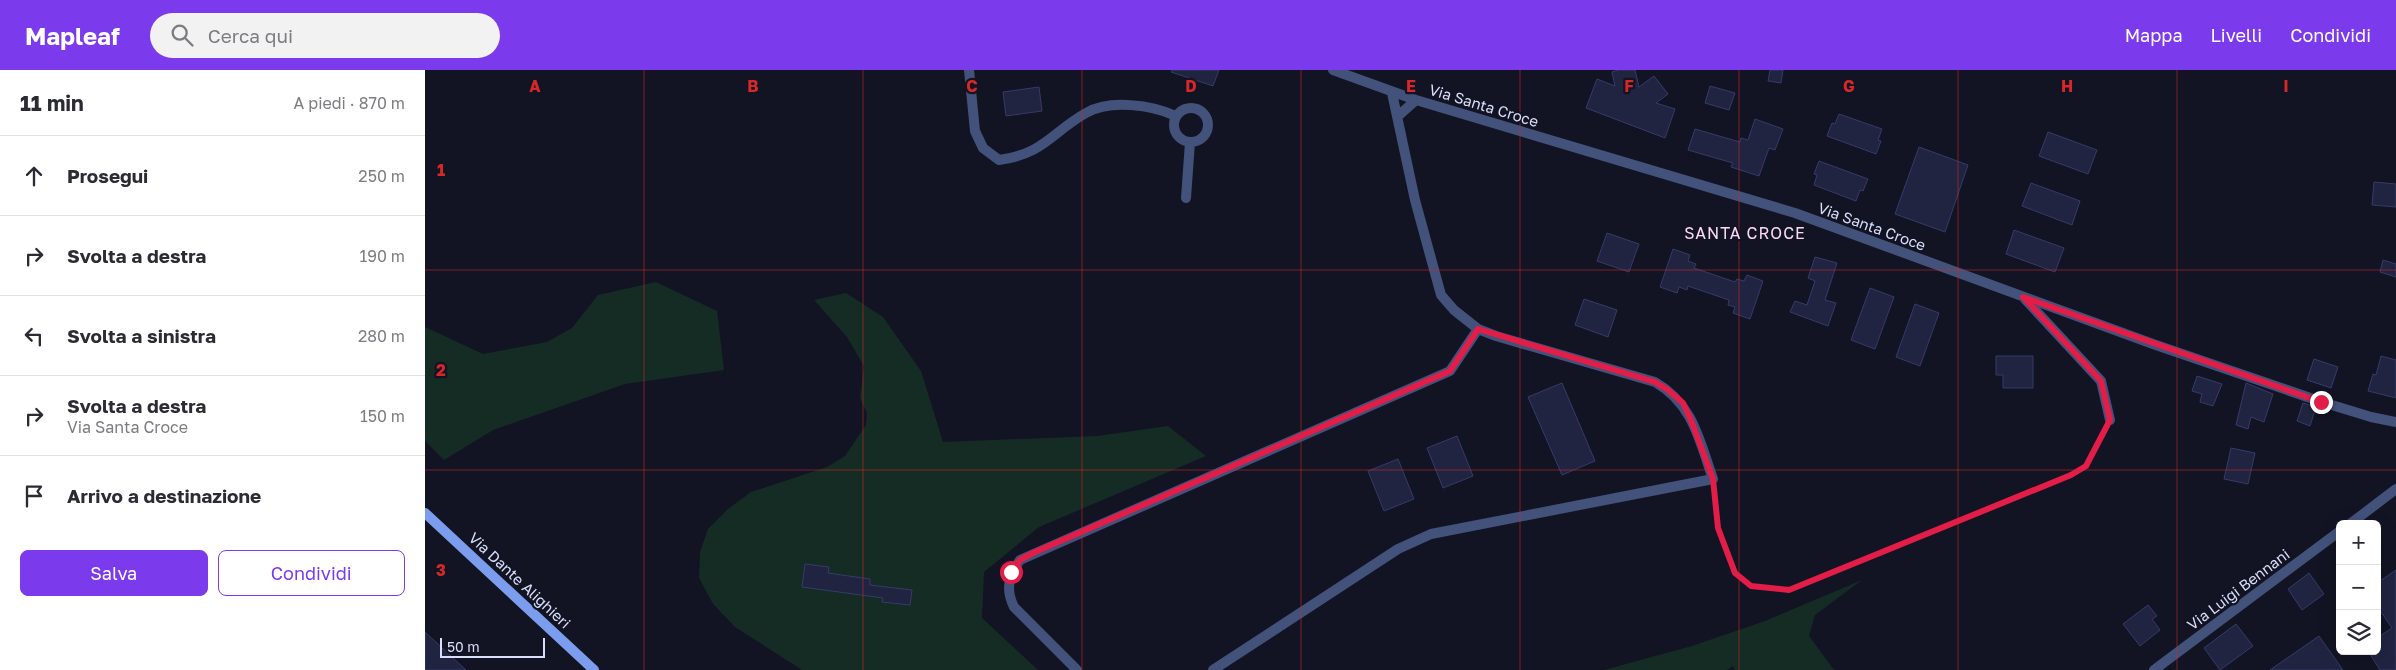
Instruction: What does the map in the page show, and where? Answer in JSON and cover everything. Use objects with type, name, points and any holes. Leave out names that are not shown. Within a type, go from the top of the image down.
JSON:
[{"type":"main road","name":"Via Dante Alighieri","points":[[425,512],[594,670]]},
{"type":"street","points":[[969,70],[975,130],[983,148],[999,160],[1014,158],[1043,146],[1087,112],[1119,105],[1159,108],[1176,116]]},
{"type":"street","name":"Via Santa Croce","points":[[1333,70],[1416,100],[1795,213],[2023,297],[2321,402],[2396,422]]},
{"type":"street","points":[[1213,670],[1398,549],[1431,534],[1713,479],[1683,403],[1668,390],[1655,382],[1478,329],[1454,310],[1441,295],[1415,200],[1392,92]]},
{"type":"street","points":[[1397,116],[1416,100]]},
{"type":"street","points":[[1190,107],[1201,110],[1208,119],[1209,125],[1205,135],[1195,142],[1190,142],[1184,141],[1175,133],[1174,121],[1184,108],[1190,107]]},
{"type":"street","points":[[1186,198],[1190,142]]},
{"type":"street","points":[[2023,297],[2101,381],[2110,420]]},
{"type":"street","points":[[1077,670],[1012,602],[1008,586],[1011,572],[1020,560],[1450,371],[1478,329]]},
{"type":"street","points":[[2355,520],[2396,489]]},
{"type":"street","name":"Via Luigi Bennani","points":[[2154,670],[2336,534]]},
{"type":"path","points":[[1713,479],[1718,528],[1735,573],[1751,586],[1789,590],[2071,475],[2086,466],[2110,420]]},
{"type":"green space","points":[[656,282],[717,311],[724,370],[625,384],[493,430],[444,460],[425,441],[425,327],[483,354],[547,342],[572,328],[598,295]]},
{"type":"green space","points":[[846,293],[883,317],[921,371],[943,442],[1097,436],[1168,426],[1206,456],[1039,527],[984,572],[982,618],[1038,670],[802,670],[735,627],[713,604],[699,578],[700,552],[708,529],[728,509],[751,492],[827,467],[845,456],[866,425],[867,413],[860,398],[864,366],[847,337],[814,300]]},
{"type":"green space","points":[[1862,580],[1815,615],[1809,636],[1834,670],[1735,670],[1733,666],[1727,670],[1604,670],[1692,646],[1765,621]]},
{"type":"building","points":[[1172,70],[1219,70],[1213,86],[1171,72]]},
{"type":"building","points":[[1635,70],[1639,87],[1654,76],[1668,94],[1656,103],[1675,109],[1665,138],[1586,108],[1597,79],[1615,86],[1612,72]]},
{"type":"building","points":[[1770,70],[1783,70],[1781,83],[1768,81]]},
{"type":"building","points":[[1710,86],[1735,93],[1729,110],[1705,103]]},
{"type":"building","points":[[1039,87],[1042,111],[1006,116],[1003,92]]},
{"type":"building","points":[[1839,114],[1882,129],[1878,140],[1881,141],[1876,154],[1827,136],[1832,123],[1835,124]]},
{"type":"building","points":[[1755,119],[1783,129],[1775,150],[1769,148],[1759,176],[1731,167],[1733,163],[1688,150],[1695,129],[1740,142],[1741,138],[1748,140]]},
{"type":"building","points":[[2048,132],[2097,150],[2088,174],[2039,156]]},
{"type":"building","points":[[1919,147],[1968,165],[1945,232],[1895,214]]},
{"type":"building","points":[[1819,161],[1868,179],[1863,191],[1860,190],[1856,201],[1814,185],[1817,175],[1814,174]]},
{"type":"building","points":[[2374,182],[2396,184],[2396,207],[2372,205]]},
{"type":"building","points":[[2031,183],[2080,201],[2072,225],[2022,206]]},
{"type":"building","points":[[2014,230],[2064,248],[2055,272],[2006,254]]},
{"type":"building","points":[[1607,233],[1639,244],[1629,272],[1597,261]]},
{"type":"building","points":[[1673,249],[1690,255],[1688,261],[1696,264],[1694,268],[1735,282],[1737,279],[1744,281],[1747,275],[1763,281],[1750,319],[1733,313],[1735,307],[1728,305],[1729,300],[1688,286],[1687,290],[1679,287],[1677,293],[1660,287]]},
{"type":"building","points":[[1815,257],[1837,263],[1825,300],[1836,303],[1828,326],[1790,312],[1795,301],[1807,305],[1815,281],[1808,278]]},
{"type":"building","points":[[2383,260],[2396,264],[2396,277],[2380,272]]},
{"type":"building","points":[[1870,288],[1894,297],[1875,349],[1851,340]]},
{"type":"building","points":[[1584,299],[1617,310],[1608,337],[1575,325]]},
{"type":"building","points":[[1915,304],[1939,313],[1920,366],[1896,357]]},
{"type":"building","points":[[1996,356],[2033,356],[2033,388],[2003,388],[2003,375],[1996,375]]},
{"type":"building","points":[[2381,356],[2396,360],[2396,398],[2368,391],[2373,374],[2376,375]]},
{"type":"building","points":[[2314,359],[2338,367],[2331,388],[2307,380]]},
{"type":"building","points":[[2197,376],[2222,384],[2213,406],[2200,402],[2202,394],[2192,391]]},
{"type":"building","points":[[1562,383],[1595,461],[1562,475],[1528,397]]},
{"type":"building","points":[[2246,383],[2273,394],[2264,422],[2251,417],[2248,429],[2236,425]]},
{"type":"building","points":[[2303,403],[2316,407],[2310,426],[2297,421]]},
{"type":"building","points":[[1457,436],[1473,476],[1443,488],[1427,448]]},
{"type":"building","points":[[2231,448],[2255,453],[2248,484],[2224,479]]},
{"type":"building","points":[[1398,459],[1414,499],[1384,511],[1368,471]]},
{"type":"building","points":[[805,564],[829,567],[828,573],[870,579],[870,585],[912,590],[910,605],[882,602],[883,598],[802,587]]},
{"type":"building","points":[[2396,570],[2396,670],[2380,670],[2371,655],[2381,655],[2381,635],[2392,628],[2381,612],[2381,580]]},
{"type":"building","points":[[2309,573],[2324,594],[2302,610],[2288,589]]},
{"type":"building","points":[[2148,605],[2157,616],[2152,619],[2160,630],[2140,646],[2123,624]]},
{"type":"building","points":[[2236,624],[2253,646],[2220,670],[2204,648]]},
{"type":"building","points":[[425,632],[466,670],[425,670]]},
{"type":"building","points":[[2319,636],[2343,670],[2270,670]]},
{"type":"district","name":"SANTA CROCE","points":[[1745,233]]},
{"type":"route","points":[[1011,572],[1020,560],[1033,553],[1450,371],[1478,329],[1496,336],[1655,382],[1668,390],[1683,403],[1705,454],[1713,479],[1718,528],[1735,573],[1751,586],[1789,590],[2071,475],[2086,466],[2105,433],[2110,420],[2101,381],[2055,329],[2023,297],[2321,402]]}]
